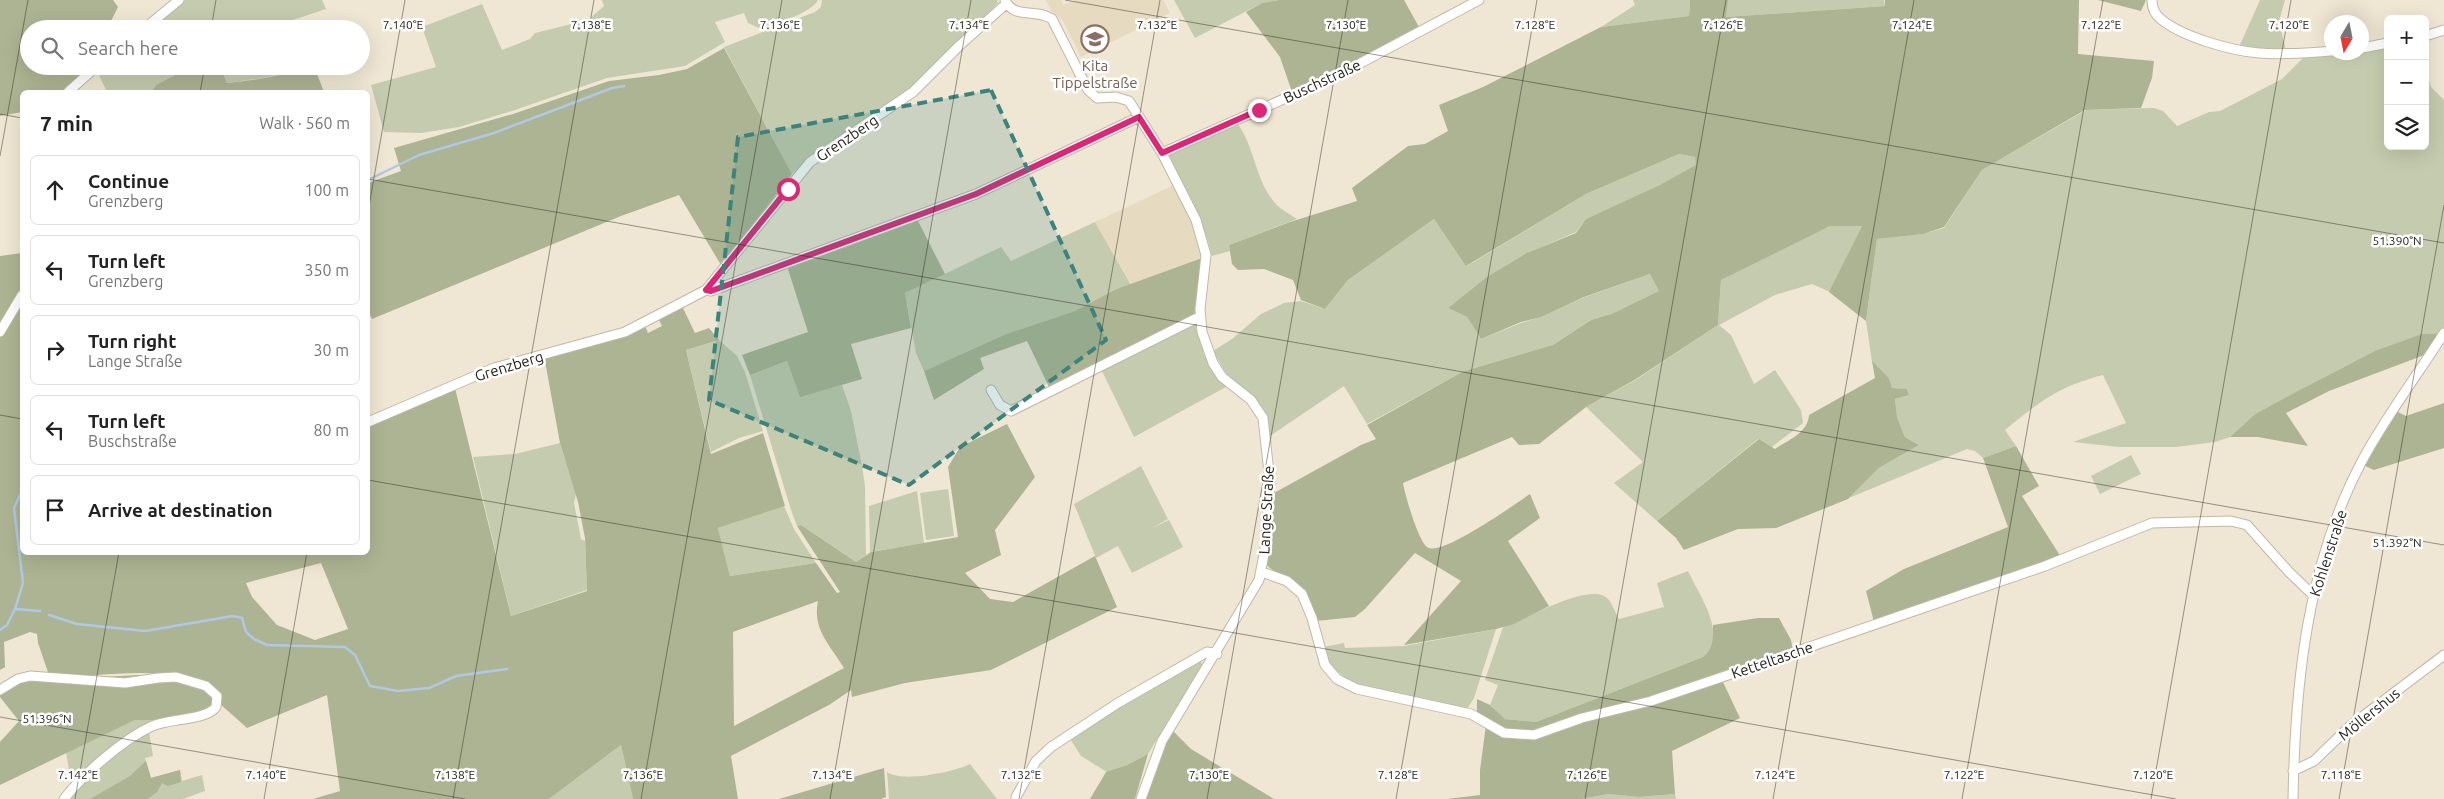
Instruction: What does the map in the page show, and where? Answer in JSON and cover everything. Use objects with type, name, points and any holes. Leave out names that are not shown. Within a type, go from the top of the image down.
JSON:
[{"type":"street","points":[[155,20],[179,0]]},
{"type":"street","name":"Buschstraße","points":[[1162,153],[1340,74],[1479,0]]},
{"type":"street","points":[[2152,0],[2155,13],[2162,20],[2184,32],[2218,44],[2249,52],[2272,54],[2324,51]]},
{"type":"street","name":"Grenzberg","points":[[370,421],[494,368],[625,332],[706,290],[810,162],[913,92],[1006,2],[1018,12],[1043,14],[1052,18],[1091,94],[1101,99],[1116,97],[1126,99],[1139,117],[976,194],[711,291],[706,290]]},
{"type":"street","points":[[2429,35],[2444,30]]},
{"type":"street","points":[[2369,47],[2384,44]]},
{"type":"street","points":[[70,90],[87,75]]},
{"type":"street","name":"Lange Straße","points":[[1139,117],[1162,153],[1196,220],[1204,245],[1206,264],[1199,318],[1205,344],[1218,370],[1228,382],[1251,400],[1263,418],[1270,490],[1262,572],[1217,654],[1162,741],[1141,799]]},
{"type":"street","points":[[0,332],[20,298]]},
{"type":"street","points":[[991,390],[1000,405],[1011,411],[1199,318]]},
{"type":"street","name":"Kohlenstraße","points":[[2293,799],[2293,771],[2300,671],[2314,596],[2332,532],[2362,461],[2444,333]]},
{"type":"street","name":"Ketteltasche","points":[[1262,572],[1287,581],[1302,594],[1312,618],[1325,665],[1337,679],[1357,689],[1471,714],[1504,733],[1534,736],[1582,718],[1651,701],[2046,566],[2152,522],[2231,521],[2247,525],[2289,572],[2314,596]]},
{"type":"street","points":[[1016,797],[1036,761],[1051,747],[1118,703],[1206,652],[1217,654]]},
{"type":"street","name":"Möllershus","points":[[2293,771],[2314,761],[2350,726],[2444,656]]},
{"type":"street","points":[[0,690],[18,679],[30,676],[125,683],[170,677],[200,683],[211,689],[217,696],[216,707],[210,713],[163,722],[134,737],[84,778],[64,799]]},
{"type":"highlighted area","points":[[991,90],[1106,340],[909,485],[709,400],[738,137]]},
{"type":"shaded area","name":"Kita Tippelstraße","points":[[1046,0],[1061,0],[1063,5],[1076,0],[1163,0],[1170,13],[1081,57],[1063,21],[1051,11]]},
{"type":"shaded area","points":[[1174,185],[1193,224],[1202,258],[1131,284],[1095,222]]},
{"type":"green space","points":[[0,0],[113,0],[118,7],[112,20],[20,20],[20,75],[83,75],[64,90],[20,90],[20,112],[0,116]]},
{"type":"green space","points":[[184,0],[322,0],[326,9],[293,20],[158,20]]},
{"type":"green space","points":[[602,0],[818,0],[808,10],[761,29],[748,23],[744,13],[715,22],[725,42],[685,66],[607,78],[459,127],[421,133],[384,132],[371,85],[436,67],[422,27],[482,4],[502,50],[530,39],[535,33],[588,20],[604,6]]},
{"type":"green space","points":[[822,0],[997,0],[998,3],[919,82],[871,117],[820,148],[792,174],[724,47],[815,12],[821,7]]},
{"type":"green space","points":[[1174,0],[1279,0],[1262,3],[1195,38]]},
{"type":"green space","points":[[1279,0],[1404,0],[1419,27],[1338,71],[1292,92],[1280,57],[1246,12],[1262,3]]},
{"type":"green space","points":[[1633,0],[1690,0],[1689,16],[1601,27],[1635,5]]},
{"type":"green space","points":[[1690,0],[1728,0],[1726,17],[1885,6],[1885,0],[2079,0],[2078,54],[2154,61],[2152,78],[2141,108],[2085,110],[1982,170],[1944,227],[1923,234],[1877,239],[1866,321],[1829,292],[1862,226],[1830,226],[1721,280],[1718,325],[1636,379],[1586,407],[1539,444],[1519,445],[1512,437],[1403,483],[1409,507],[1423,543],[1427,547],[1435,548],[1461,538],[1530,494],[1540,518],[1508,541],[1549,606],[1514,624],[1496,629],[1404,645],[1461,581],[1415,553],[1365,609],[1355,617],[1316,621],[1309,600],[1301,586],[1267,565],[1274,493],[1361,445],[1376,439],[1367,425],[1462,372],[1553,345],[1591,320],[1612,314],[1659,291],[1650,274],[1584,297],[1541,317],[1521,322],[1481,339],[1467,317],[1448,308],[1487,277],[1527,253],[1576,233],[1586,219],[1660,185],[1696,165],[1695,157],[1679,154],[1586,194],[1466,266],[1434,219],[1348,280],[1325,309],[1301,300],[1293,280],[1264,269],[1238,270],[1232,264],[1229,245],[1290,222],[1357,201],[1352,188],[1408,146],[1425,144],[1448,131],[1439,105],[1483,87],[1601,27],[1689,16]]},
{"type":"green space","points":[[1727,0],[1884,0],[1885,6],[1726,17]]},
{"type":"green space","points":[[2098,0],[2146,0],[2141,11]]},
{"type":"green space","points":[[2260,0],[2285,0],[2279,21],[2286,51],[2239,47]]},
{"type":"green space","points":[[2384,47],[2384,150],[2429,150],[2429,80],[2431,87],[2444,100],[2444,330],[2441,334],[2344,367],[2255,414],[2230,437],[2215,442],[2176,447],[2119,447],[2073,442],[2126,423],[2103,375],[2073,385],[2050,396],[2005,430],[2016,446],[1983,458],[1975,451],[1967,449],[1849,498],[1879,468],[1919,445],[1905,437],[1897,417],[1895,399],[1909,395],[1907,389],[1892,388],[1889,378],[1872,362],[1866,321],[1877,239],[1922,234],[1944,228],[1982,170],[2086,110],[2154,108],[2163,111],[2177,126],[2209,112],[2220,111],[2282,79],[2305,56],[2324,55],[2324,60],[2369,60],[2369,49]]},
{"type":"green space","points":[[724,48],[792,174],[721,265],[679,195],[621,216],[372,319],[370,315],[370,182],[401,171],[394,148],[513,114],[609,81],[659,75],[687,69]]},
{"type":"green space","points":[[99,75],[175,75],[156,85],[152,90],[106,90]]},
{"type":"green space","points":[[175,75],[224,75],[227,83],[278,75],[317,75],[323,90],[152,90],[156,85]]},
{"type":"green space","points":[[224,75],[278,75],[273,76],[227,83]]},
{"type":"green space","points":[[1237,123],[1248,142],[1268,194],[1277,205],[1297,219],[1229,245],[1230,251],[1212,256],[1199,217],[1168,157],[1169,153]]},
{"type":"green space","points":[[1679,154],[1695,157],[1697,165],[1660,186],[1586,219],[1576,232],[1528,253],[1488,277],[1448,308],[1467,317],[1481,339],[1540,317],[1585,297],[1650,274],[1660,291],[1612,315],[1591,320],[1553,345],[1509,360],[1462,372],[1367,424],[1344,386],[1270,436],[1263,410],[1254,398],[1230,380],[1213,351],[1232,339],[1261,314],[1284,303],[1301,301],[1325,309],[1348,280],[1434,219],[1467,266],[1586,194]]},
{"type":"green space","points":[[917,219],[945,274],[905,293],[911,328],[851,344],[862,379],[800,397],[787,361],[750,375],[742,355],[808,332],[787,266]]},
{"type":"green space","points":[[1095,222],[1131,285],[1114,290],[1075,311],[1006,334],[924,371],[916,353],[905,293],[1001,247],[1011,261]]},
{"type":"green space","points":[[1830,226],[1862,226],[1830,292],[1812,284],[1775,295],[1719,325],[1731,335],[1754,384],[1775,370],[1801,410],[1803,423],[1772,447],[1758,439],[1657,521],[1614,483],[1643,462],[1586,407],[1637,379],[1718,325],[1721,280],[1787,245]]},
{"type":"green space","points":[[20,253],[20,555],[370,555],[370,424],[455,388],[511,616],[587,591],[585,538],[578,502],[560,443],[544,356],[645,326],[648,333],[662,326],[658,318],[682,306],[695,333],[709,328],[719,340],[686,350],[711,454],[763,433],[785,506],[718,528],[730,576],[816,563],[837,593],[840,592],[797,526],[801,525],[856,562],[871,552],[958,537],[948,467],[960,447],[1007,424],[1035,477],[995,530],[1001,555],[965,573],[990,599],[1013,602],[1095,556],[1117,607],[991,670],[905,683],[852,697],[851,690],[829,705],[731,756],[738,799],[633,799],[621,745],[549,799],[313,799],[340,791],[327,695],[247,728],[219,703],[214,686],[195,679],[154,673],[50,678],[38,643],[37,634],[30,632],[4,642],[5,667],[0,670],[0,256]],"holes":[[[321,563],[348,629],[315,640],[277,625],[252,597],[246,583]],[[818,601],[817,611],[820,628],[844,668],[734,726],[733,632]]]},
{"type":"green space","points":[[1202,258],[1194,317],[1050,389],[1027,341],[980,358],[984,369],[934,400],[924,371],[1006,334],[1075,311],[1114,290]]},
{"type":"green space","points":[[1195,324],[1204,355],[1226,387],[1134,437],[1101,369]]},
{"type":"green space","points":[[2422,334],[2441,334],[2427,354],[2329,391],[2286,413],[2308,446],[2258,437],[2230,437],[2255,414],[2294,393],[2375,351]]},
{"type":"green space","points":[[719,340],[737,356],[745,372],[763,431],[739,438],[711,452],[686,350]]},
{"type":"green space","points":[[787,361],[800,396],[842,385],[851,411],[865,486],[866,555],[856,562],[801,525],[797,526],[791,510],[750,375]]},
{"type":"green space","points":[[1872,361],[1889,378],[1892,388],[1907,389],[1909,395],[1895,399],[1897,417],[1905,437],[1919,445],[1879,468],[1848,499],[1776,528],[1738,529],[1684,550],[1676,538],[1657,521],[1759,439],[1775,449],[1805,427],[1809,415],[1875,378]]},
{"type":"green space","points":[[2444,403],[2444,448],[2374,470],[2363,465],[2396,411],[2406,416]]},
{"type":"green space","points":[[560,443],[576,494],[574,503],[581,539],[585,541],[587,590],[511,616],[473,457],[515,454]]},
{"type":"green space","points":[[2016,446],[2039,486],[2022,496],[2061,557],[1874,622],[1866,591],[1904,569],[2008,527],[1983,458]]},
{"type":"green space","points":[[2131,455],[2141,474],[2100,494],[2091,476]]},
{"type":"green space","points":[[1141,466],[1168,519],[1150,529],[1169,520],[1183,547],[1132,573],[1118,546],[1096,558],[1074,504]]},
{"type":"green space","points":[[948,489],[954,536],[926,540],[920,493]]},
{"type":"green space","points":[[917,491],[924,543],[870,552],[869,506]]},
{"type":"green space","points":[[784,506],[794,529],[816,563],[730,576],[718,528]]},
{"type":"green space","points":[[1688,571],[1713,626],[1713,638],[1710,648],[1703,657],[1536,722],[1505,719],[1490,705],[1498,685],[1485,680],[1503,627],[1557,604],[1587,595],[1599,595],[1608,599],[1619,619],[1664,607],[1657,583]]},
{"type":"green space","points":[[1758,618],[1779,618],[1791,640],[1793,651],[1545,732],[1510,733],[1477,715],[1477,699],[1490,705],[1505,719],[1536,722],[1703,657],[1711,646],[1713,625]]},
{"type":"green space","points":[[1496,629],[1474,698],[1467,709],[1353,683],[1330,666],[1323,647],[1344,643],[1345,648],[1404,646]]},
{"type":"green space","points":[[1200,659],[1202,665],[1148,754],[1127,765],[1107,772],[1081,756],[1069,737]]},
{"type":"green space","points":[[137,675],[202,684],[216,700],[209,711],[165,720],[135,720],[0,785],[0,742],[19,721],[0,697],[0,693],[19,682]]},
{"type":"green space","points":[[1722,680],[1740,718],[1672,751],[1675,794],[1639,797],[1608,794],[1582,799],[1447,799],[1480,795],[1480,770],[1486,725],[1537,737],[1581,719]]},
{"type":"green space","points":[[135,720],[164,720],[136,735],[72,788],[66,752]]},
{"type":"green space","points":[[1173,731],[1191,749],[1274,799],[1144,799],[1157,756]]},
{"type":"green space","points":[[149,732],[153,756],[145,758],[151,778],[180,770],[182,781],[202,775],[205,791],[183,799],[68,799],[106,762]]},
{"type":"green space","points":[[621,745],[633,799],[549,799]]},
{"type":"green space","points":[[1148,754],[1135,799],[1090,799],[1106,772],[1127,765]]},
{"type":"green space","points":[[146,761],[151,778],[180,770],[181,782],[168,786],[162,783],[157,792],[148,799],[90,799],[130,776]]},
{"type":"green space","points":[[970,764],[997,799],[889,799],[887,772],[904,777],[928,775]]},
{"type":"green space","points":[[884,768],[886,797],[881,799],[779,799]]},
{"type":"green space","points":[[1608,794],[1639,797],[1675,794],[1676,799],[1582,799]]},
{"type":"waterway","points":[[370,179],[419,155],[494,133],[612,88],[624,86]]},
{"type":"waterway","points":[[0,630],[7,625],[15,609],[23,583],[14,508],[20,495]]},
{"type":"waterway","points":[[15,609],[40,611]]},
{"type":"waterway","points":[[49,615],[77,624],[145,631],[233,616],[242,618],[246,632],[254,639],[267,645],[345,647],[355,655],[370,686],[398,691],[429,688],[456,676],[507,669]]},
{"type":"place","name":"Kita Tippelstraße","points":[[1095,39]]},
{"type":"route","points":[[788,189],[706,290],[711,291],[976,194],[1139,117],[1162,153],[1259,110]]}]
